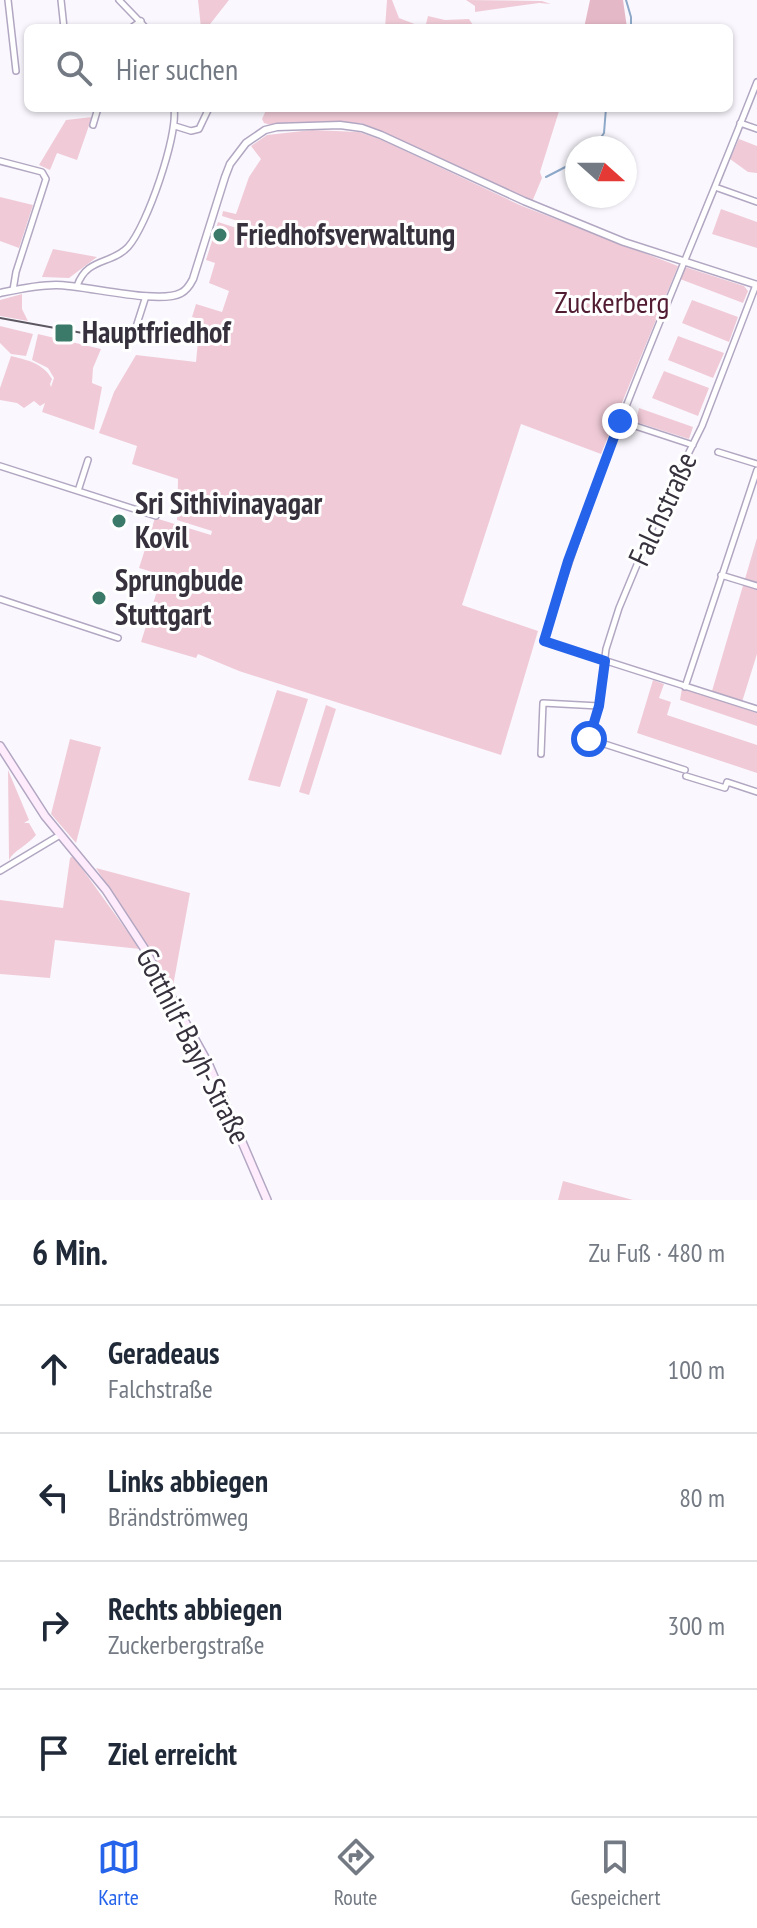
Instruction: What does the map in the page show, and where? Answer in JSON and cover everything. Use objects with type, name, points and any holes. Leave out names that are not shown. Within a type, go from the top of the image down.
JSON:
[{"type":"main road","name":"Gotthilf-Bayh-Straße","points":[[0,746],[24,787],[111,897],[151,961],[208,1063],[267,1200]]},
{"type":"street","points":[[8,0],[16,71]]},
{"type":"street","points":[[61,0],[64,24]]},
{"type":"street","points":[[119,0],[143,24]]},
{"type":"street","points":[[137,24],[141,21]]},
{"type":"street","points":[[757,82],[620,421],[572,548],[544,641],[757,709]]},
{"type":"street","points":[[93,125],[97,112]]},
{"type":"street","points":[[77,286],[90,266],[120,253],[138,233],[167,157],[175,126],[174,112]]},
{"type":"street","points":[[175,126],[191,131],[199,129],[207,112]]},
{"type":"street","points":[[740,123],[757,129]]},
{"type":"street","points":[[0,293],[56,285],[146,296],[174,296],[188,288],[230,164],[252,138],[265,130],[289,125],[340,125],[371,131],[524,201],[624,242],[757,285]]},
{"type":"street","points":[[0,161],[42,172],[46,179],[13,290]]},
{"type":"street","points":[[715,187],[757,202]]},
{"type":"street","name":"Falchstraße","points":[[757,285],[702,426],[656,519],[628,585],[606,649],[599,706],[589,739],[725,788],[727,782],[757,792]]},
{"type":"street","points":[[139,335],[136,327],[146,296]]},
{"type":"street","points":[[620,421],[693,445]]},
{"type":"street","points":[[685,687],[757,467],[718,452]]},
{"type":"street","points":[[78,491],[88,460]]},
{"type":"street","points":[[0,466],[156,516]]},
{"type":"street","points":[[721,575],[757,586]]},
{"type":"street","points":[[0,599],[118,638]]},
{"type":"street","points":[[541,754],[543,703],[599,706]]},
{"type":"street","points":[[0,871],[60,835]]},
{"type":"green space","points":[[198,0],[229,0],[210,24],[201,24]]},
{"type":"green space","points":[[387,0],[392,0],[399,18],[415,24],[385,24]]},
{"type":"green space","points":[[466,0],[542,1],[551,4],[475,12],[475,6]]},
{"type":"green space","points":[[428,16],[445,20],[469,19],[472,24],[426,24]]},
{"type":"green space","points":[[265,112],[559,112],[540,172],[542,178],[532,202],[361,123],[296,122],[271,125],[262,119]]},
{"type":"green space","points":[[92,117],[77,160],[57,153],[50,170],[39,165],[66,120]]},
{"type":"green space","name":"Hauptfriedhof","points":[[312,130],[359,132],[382,140],[522,206],[678,266],[601,454],[521,424],[462,605],[538,631],[501,755],[239,671],[198,654],[196,658],[141,642],[162,575],[139,568],[155,518],[211,535],[212,531],[177,520],[178,479],[132,464],[137,446],[99,433],[114,392],[136,355],[196,362],[200,319],[192,317],[196,304],[222,312],[229,291],[209,283],[215,263],[206,260],[218,222],[265,237],[266,230],[222,216],[223,211],[236,214],[249,177],[261,159],[251,146],[267,135]]},
{"type":"green space","points":[[739,139],[757,146],[757,173],[748,172],[730,159]]},
{"type":"green space","points":[[0,197],[33,205],[19,248],[0,241]]},
{"type":"green space","points":[[721,209],[757,222],[757,248],[712,234]]},
{"type":"green space","points":[[53,249],[97,257],[69,278],[42,277]]},
{"type":"green space","points":[[685,267],[744,286],[748,291],[743,303],[680,279]]},
{"type":"green space","points":[[22,294],[22,309],[28,321],[0,316],[0,300]]},
{"type":"green space","points":[[692,300],[738,317],[729,342],[682,323]]},
{"type":"green space","points":[[0,326],[33,334],[26,356],[11,354],[0,343]]},
{"type":"green space","points":[[38,334],[101,349],[93,368],[92,383],[102,387],[94,430],[42,412],[45,403],[40,406],[34,401],[24,408],[17,403],[0,400],[0,388],[11,356],[44,369],[52,379],[51,387],[54,378],[48,368],[32,360]]},
{"type":"green space","points":[[678,336],[724,353],[713,378],[668,360]]},
{"type":"green space","points":[[664,371],[709,388],[698,416],[652,398]]},
{"type":"green space","points":[[639,408],[693,427],[689,439],[636,422]]},
{"type":"green space","points":[[757,538],[757,654],[742,702],[712,691]]},
{"type":"green space","points":[[653,680],[664,684],[659,698],[671,702],[667,715],[757,745],[757,773],[637,733]]},
{"type":"green space","points":[[682,688],[757,713],[757,726],[680,700]]},
{"type":"green space","points":[[277,690],[308,699],[280,787],[248,780]]},
{"type":"green space","points":[[326,705],[336,709],[309,795],[299,792]]},
{"type":"green space","points":[[70,739],[101,747],[76,843],[51,814]]},
{"type":"green space","points":[[8,770],[29,820],[24,823],[29,823],[36,835],[9,860]]},
{"type":"green space","points":[[73,856],[140,949],[55,940],[50,978],[0,974],[0,900],[63,908],[70,858]]},
{"type":"green space","points":[[96,868],[190,893],[173,986],[171,986]]},
{"type":"green space","points":[[563,1181],[633,1200],[558,1200]]},
{"type":"shaded area","points":[[590,0],[623,0],[626,24],[585,24]]},
{"type":"waterway","points":[[626,0],[631,24]]},
{"type":"waterway","points":[[602,136],[606,112]]},
{"type":"waterway","points":[[546,177],[565,167]]},
{"type":"tram line","points":[[0,318],[110,338]]},
{"type":"place","name":"Friedhofsverwaltung","points":[[220,235]]},
{"type":"place","name":"Hauptfriedhof","points":[[64,333]]},
{"type":"place","name":"Sri Sithivinayagar Kovil","points":[[119,521]]},
{"type":"place","name":"Sprungbude Stuttgart","points":[[99,598]]},
{"type":"route","points":[[589,739],[597,718],[605,661],[544,641],[568,561],[620,421]]},
{"type":"park label","name":"Zuckerberg","points":[[612,303]]}]
